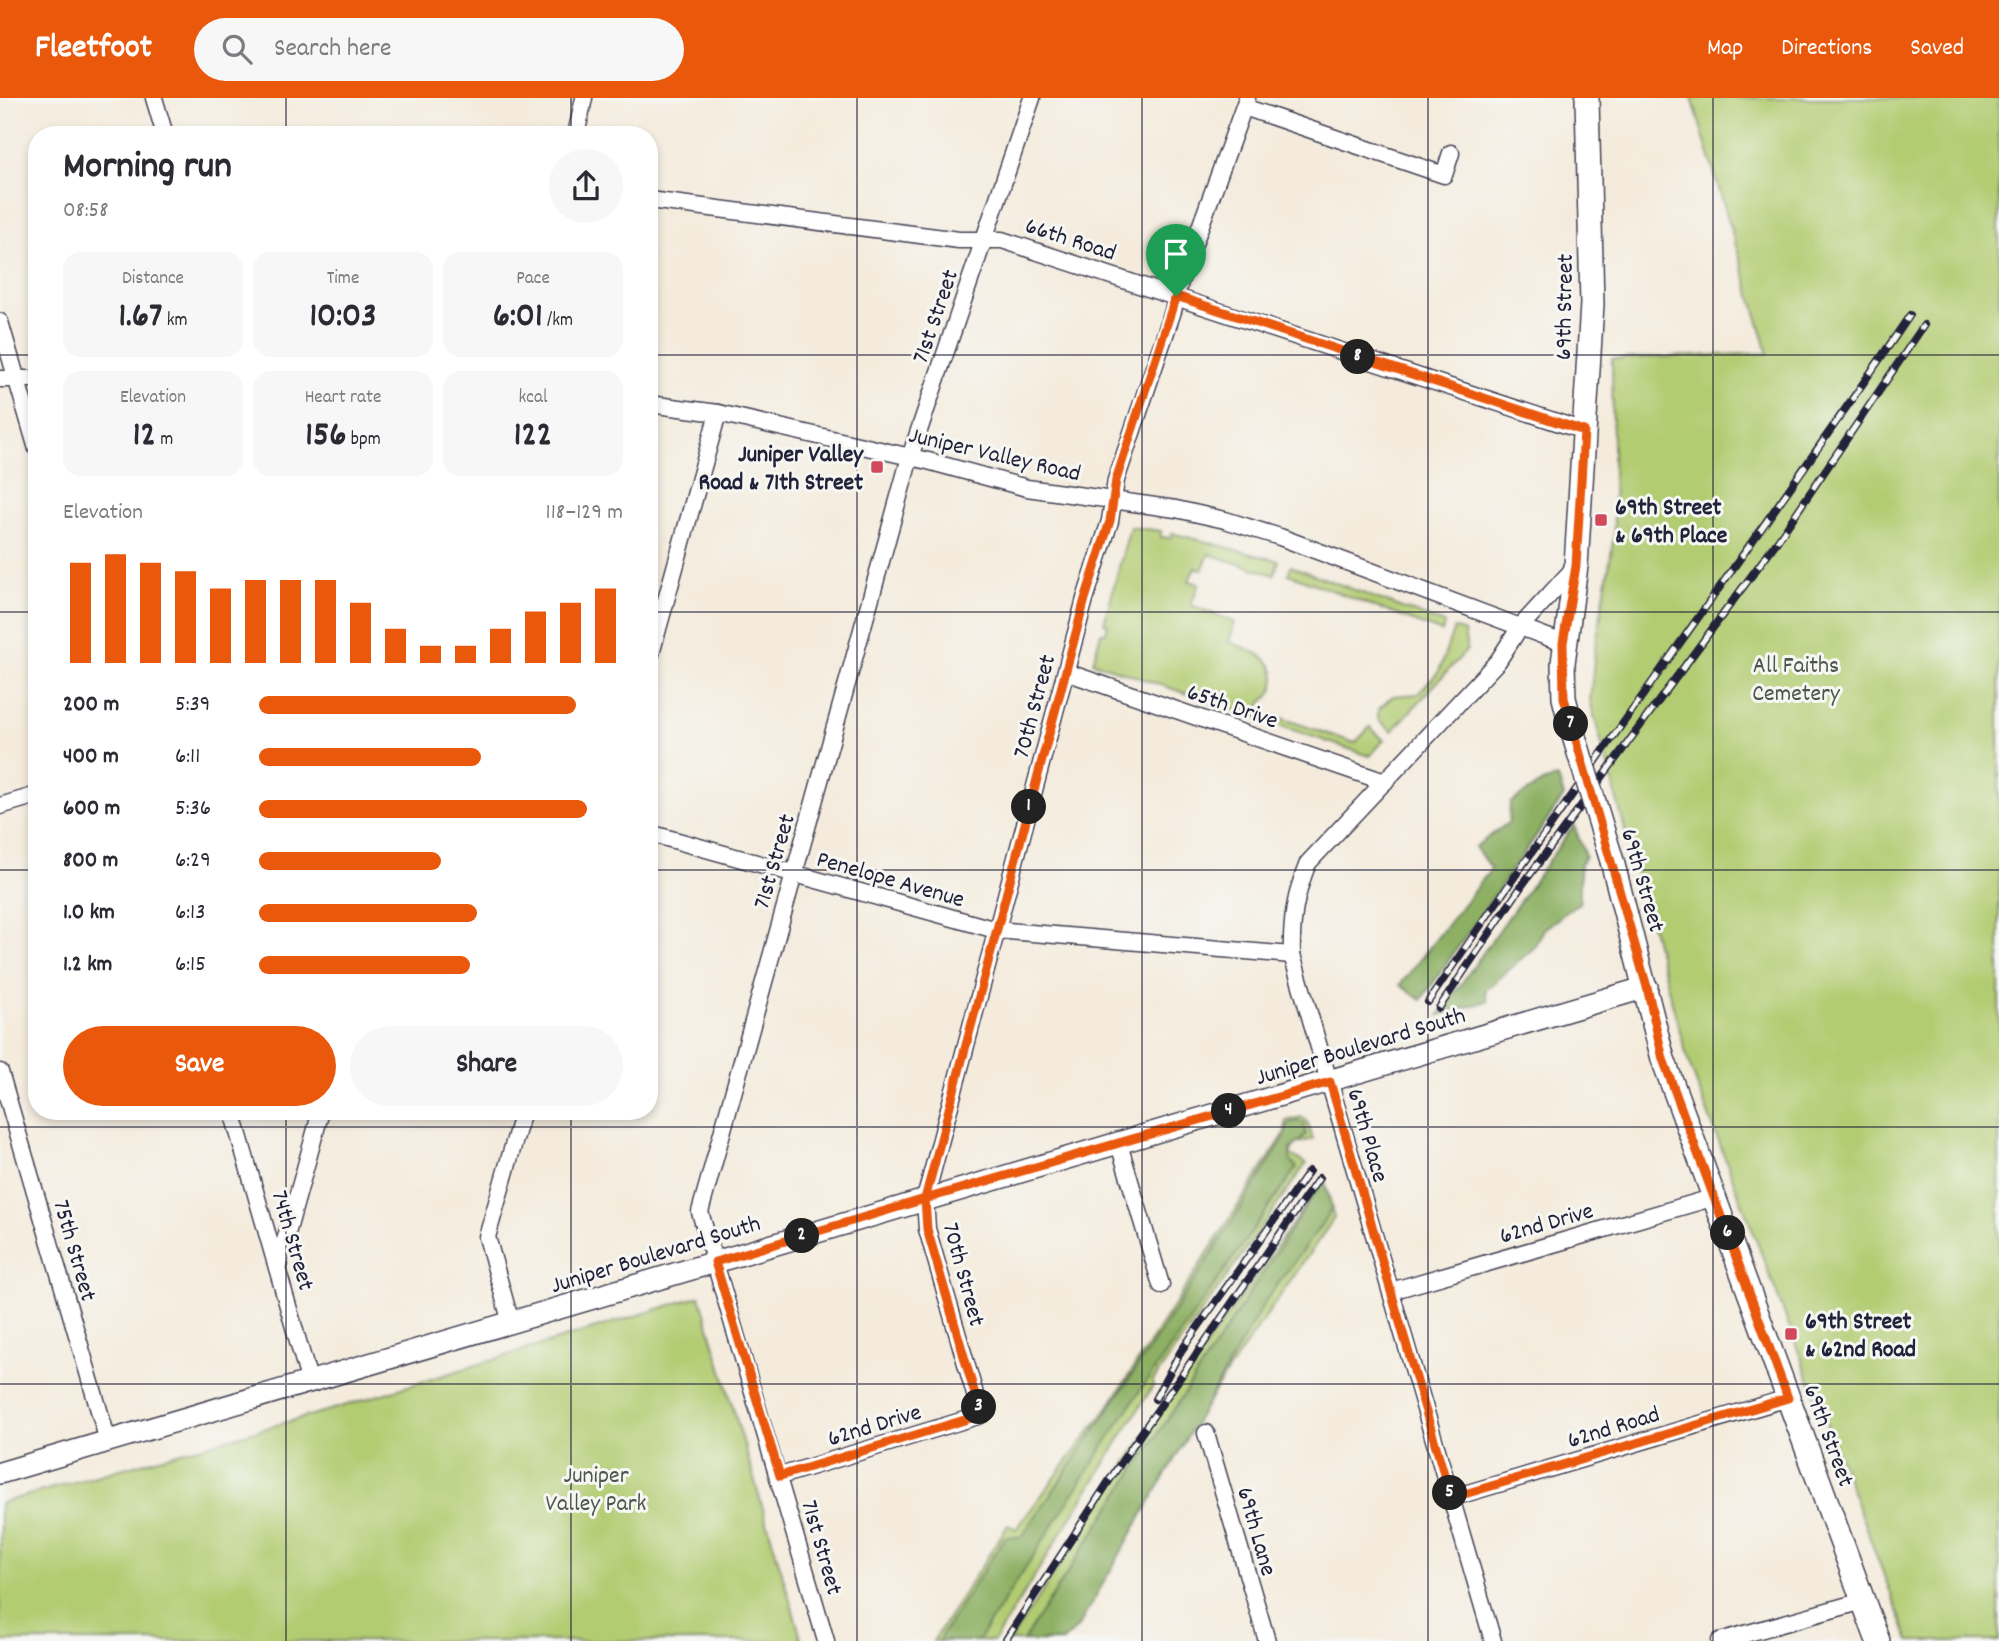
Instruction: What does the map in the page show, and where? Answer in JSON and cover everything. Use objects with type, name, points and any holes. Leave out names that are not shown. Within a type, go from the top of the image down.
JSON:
[{"type":"main road","name":"69th Street","points":[[1587,98],[1592,304],[1576,566],[1563,643],[1564,698],[1647,987],[1663,1059],[1878,1641]]},
{"type":"street","points":[[154,98],[162,126]]},
{"type":"street","points":[[578,126],[583,98]]},
{"type":"street","name":"71st Street","points":[[827,1641],[700,1212],[792,873],[910,457],[1032,98]]},
{"type":"street","points":[[1246,103],[1444,175],[1451,153]]},
{"type":"street","name":"70th Street","points":[[981,1415],[927,1229],[925,1199],[1085,599],[1110,521],[1116,480],[1176,296],[1246,103]]},
{"type":"street","name":"66th Road","points":[[658,201],[959,240],[1002,240],[1584,431]]},
{"type":"street","points":[[0,322],[8,379],[28,427]]},
{"type":"street","points":[[8,379],[28,379]]},
{"type":"street","name":"Juniper Valley Road","points":[[658,405],[718,413],[910,457],[1027,488],[1176,509],[1236,523],[1563,643]]},
{"type":"street","points":[[658,629],[718,413]]},
{"type":"street","name":"69th Place","points":[[1493,1641],[1292,955],[1296,893],[1308,863],[1498,661],[1520,627],[1576,566]]},
{"type":"street","name":"65th Drive","points":[[1066,673],[1385,782]]},
{"type":"street","points":[[0,806],[28,798]]},
{"type":"street","name":"Penelope Avenue","points":[[658,836],[996,930],[1292,955]]},
{"type":"street","name":"Juniper Boulevard South","points":[[0,1473],[1647,987]]},
{"type":"street","name":"75th Street","points":[[0,1072],[108,1441]]},
{"type":"street","name":"74th Street","points":[[235,1120],[310,1382]]},
{"type":"street","points":[[278,1266],[319,1120]]},
{"type":"street","points":[[511,1323],[487,1237],[520,1120]]},
{"type":"street","points":[[1119,1143],[1161,1285]]},
{"type":"street","name":"62nd Drive","points":[[1391,1291],[1714,1197]]},
{"type":"street","name":"62nd Road","points":[[1451,1498],[1788,1398]]},
{"type":"street","name":"62nd Drive","points":[[780,1476],[981,1415]]},
{"type":"street","name":"69th Lane","points":[[1206,1433],[1267,1641]]},
{"type":"street","points":[[1720,1641],[1863,1601]]},
{"type":"green space","name":"All Faiths Cemetery","points":[[1692,98],[1999,98],[1999,1641],[1909,1641],[1688,1061],[1590,701],[1595,650],[1614,536],[1612,359],[1768,353]]},
{"type":"green space","points":[[1130,527],[1161,531],[1161,537],[1171,538],[1172,533],[1279,561],[1274,575],[1209,554],[1202,570],[1195,567],[1189,581],[1199,584],[1191,605],[1235,622],[1229,642],[1257,653],[1271,665],[1275,682],[1271,693],[1258,710],[1264,712],[1262,719],[1093,662],[1101,633],[1106,633],[1108,624],[1104,623]]},
{"type":"green space","points":[[1291,566],[1445,624],[1442,632],[1288,574]]},
{"type":"green space","points":[[1454,628],[1464,632],[1467,650],[1392,731],[1378,719],[1378,710],[1393,696],[1418,694],[1439,671]]},
{"type":"green space","points":[[1272,715],[1355,743],[1370,727],[1384,740],[1370,756],[1269,722]]},
{"type":"green space","points":[[1558,778],[1564,796],[1421,1000],[1400,985],[1491,869],[1475,847],[1509,822],[1510,803],[1545,781]]},
{"type":"green space","points":[[1574,825],[1585,856],[1580,865],[1580,902],[1544,929],[1535,947],[1485,991],[1488,1001],[1439,1015]]},
{"type":"green space","points":[[1301,1117],[1307,1121],[1313,1139],[1295,1144],[1290,1154],[1306,1164],[1153,1381],[1153,1386],[994,1641],[933,1641],[1008,1525],[1016,1529],[1109,1406],[1285,1133],[1286,1121]]},
{"type":"green space","points":[[1289,1123],[1304,1123],[1306,1135],[1290,1150],[1290,1160],[1297,1167],[1135,1398],[978,1641],[938,1641],[1005,1537],[1021,1537],[1055,1488],[1220,1241],[1283,1140]]},
{"type":"green space","points":[[1324,1179],[1334,1218],[1228,1371],[1054,1641],[1010,1641],[1161,1410]]},
{"type":"green space","points":[[1324,1179],[1332,1207],[1327,1217],[1266,1300],[1078,1627],[1063,1641],[1023,1641]]},
{"type":"green space","name":"Juniper Valley Park","points":[[700,1296],[802,1641],[0,1641],[0,1503],[337,1408]]},
{"type":"railway","points":[[1428,1002],[1910,315]]},
{"type":"railway","points":[[1439,1008],[1523,884],[1778,540],[1924,325]]},
{"type":"railway","points":[[1155,1399],[1181,1351],[1309,1171]]},
{"type":"railway","points":[[1005,1641],[1124,1458],[1319,1178]]},
{"type":"place","name":"Juniper Valley Road & 71th Street","points":[[877,467]]},
{"type":"place","name":"69th Street & 69th Place","points":[[1601,520]]},
{"type":"place","name":"69th Street & 62nd Road","points":[[1791,1334]]},
{"type":"route","points":[[1176,296],[1116,480],[1110,521],[1085,599],[925,1199],[715,1262],[780,1476],[981,1415],[927,1229],[925,1199],[1330,1082],[1451,1498],[1788,1398],[1663,1059],[1647,987],[1564,698],[1563,643],[1576,566],[1584,431],[1176,296]]}]
